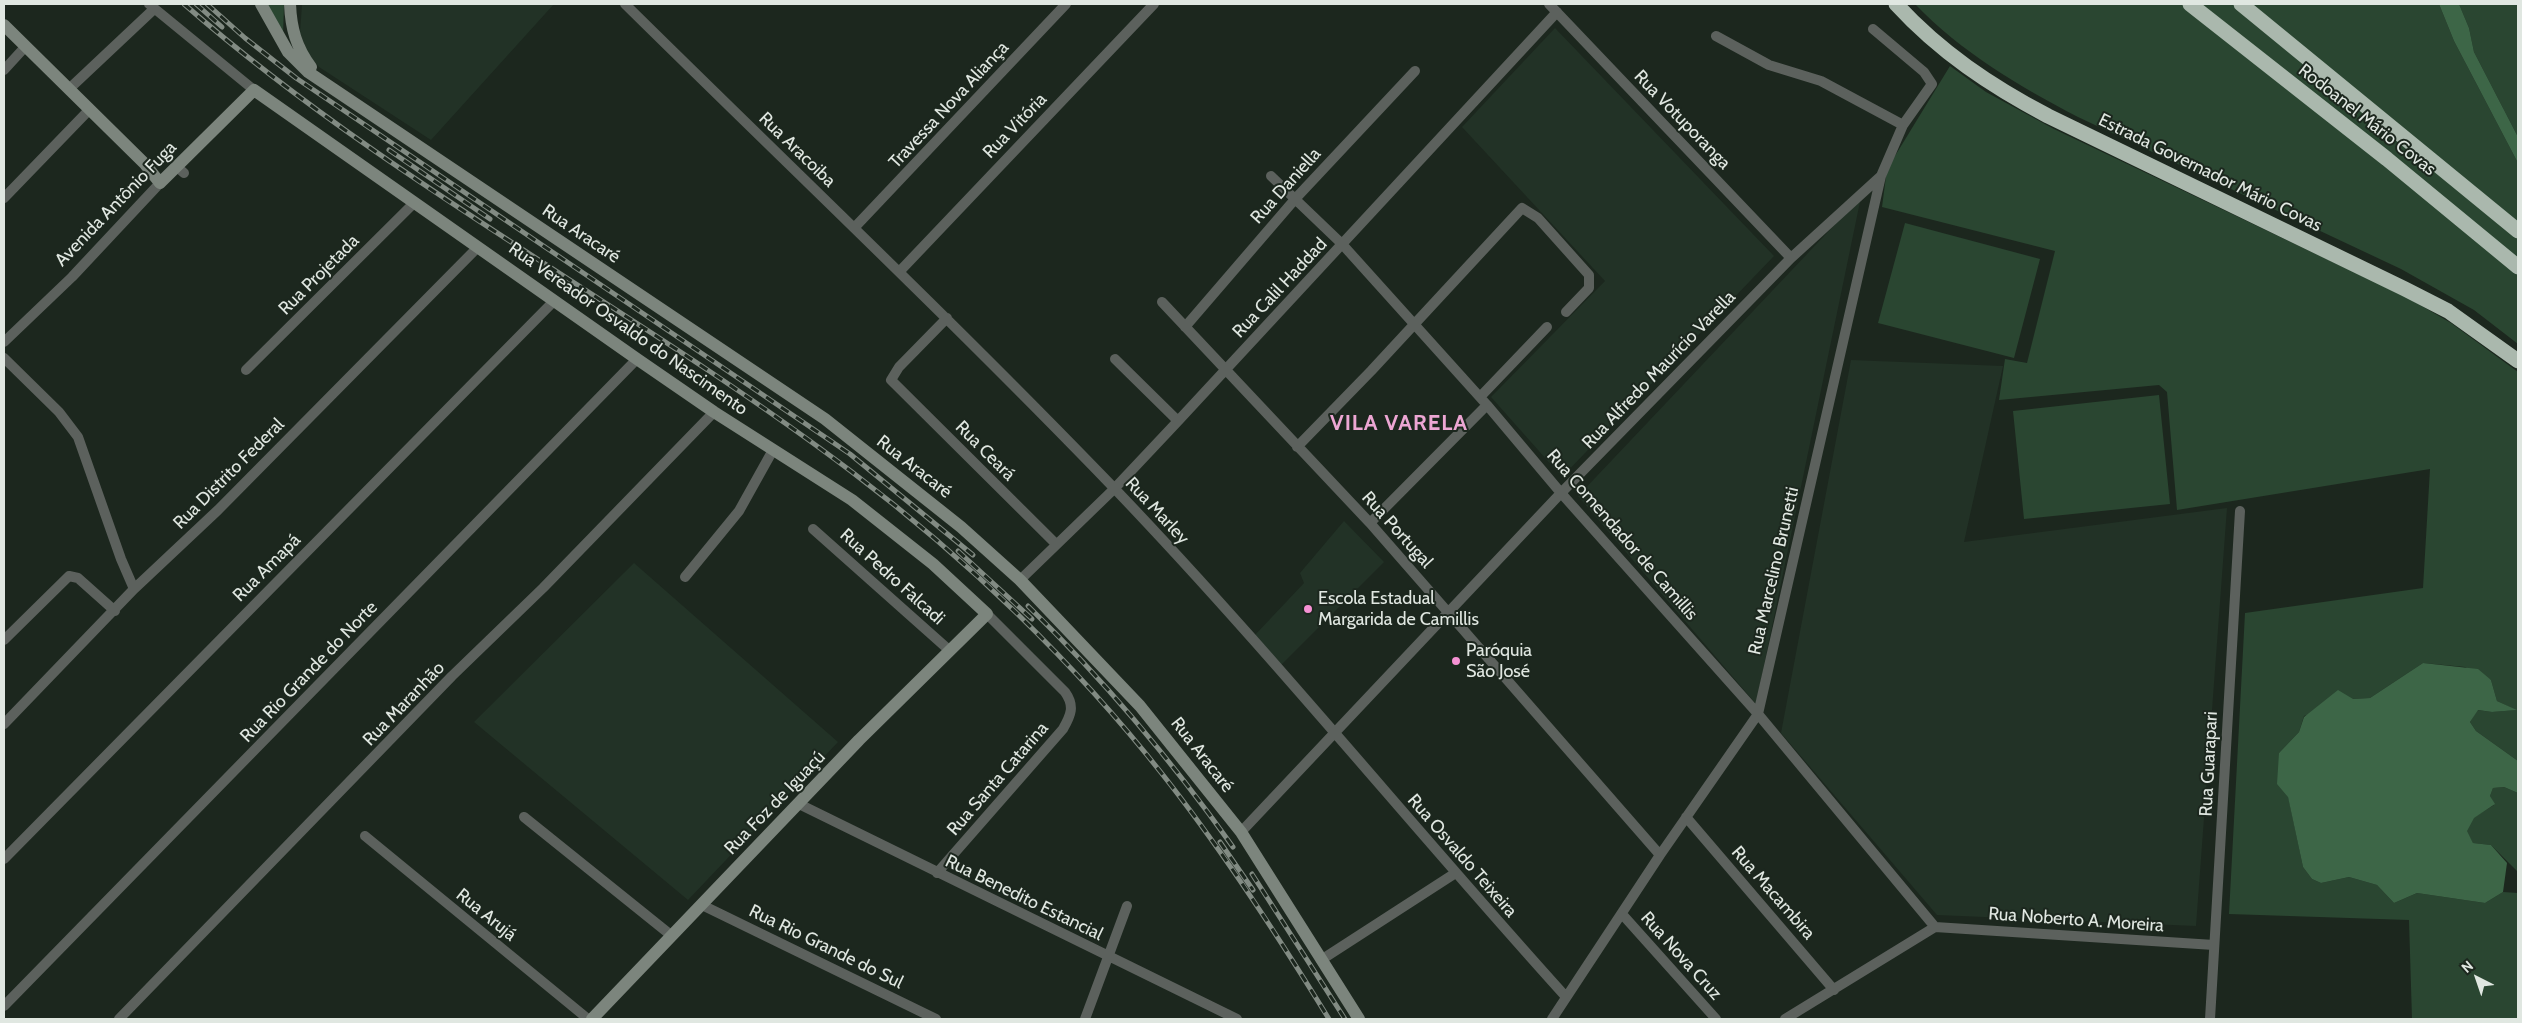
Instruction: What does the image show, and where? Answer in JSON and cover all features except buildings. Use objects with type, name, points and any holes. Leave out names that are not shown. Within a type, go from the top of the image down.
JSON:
[{"type":"highway","name":"Estrada Governador Mário Covas","points":[[1896,4],[1946,52],[2003,92],[2048,116],[2448,311],[2518,361]]},
{"type":"highway","name":"Rodoanel Mário Covas","points":[[2190,4],[2387,159],[2518,267]]},
{"type":"highway","name":"Rodoanel Mário Covas","points":[[2241,4],[2452,174],[2518,231]]},
{"type":"street","name":"Rua Aracaré","points":[[260,4],[288,52],[300,65],[824,418],[961,527],[1020,580],[1140,706],[1241,832],[1360,1019]]},
{"type":"street","name":"Rua Aracaré","points":[[290,4],[292,29],[298,49],[318,78]]},
{"type":"street","name":"Rua Aracoiba","points":[[625,4],[767,145],[855,227],[947,318]]},
{"type":"street","name":"Travessa Nova Aliança","points":[[855,227],[1066,4]]},
{"type":"street","name":"Rua Vitória","points":[[900,271],[1154,4]]},
{"type":"street","name":"Rua Votuporanga","points":[[1549,4],[1792,258]]},
{"type":"street","points":[[69,88],[152,6]]},
{"type":"street","name":"Rua Vereador Osvaldo do Nascimento","points":[[152,6],[254,90],[637,359],[714,412],[852,500],[884,524],[987,614],[1071,700]]},
{"type":"street","name":"Rua Calil Haddad","points":[[1020,580],[1114,489],[1557,12]]},
{"type":"street","points":[[4,25],[90,108],[160,182]]},
{"type":"street","name":"Rua Marcelino Brunetti","points":[[1552,1019],[1660,854],[1758,714],[1881,176],[1904,125],[1931,87],[1932,81],[1924,72],[1873,29]]},
{"type":"street","points":[[1716,36],[1769,65],[1821,81],[1904,125]]},
{"type":"street","points":[[4,70],[25,47]]},
{"type":"street","name":"Rua Daniella","points":[[1185,327],[1296,198],[1415,71]]},
{"type":"street","name":"Avenida Antônio Fuga","points":[[4,342],[72,277],[160,182],[180,169],[254,90]]},
{"type":"street","points":[[4,198],[90,108]]},
{"type":"street","name":"Rua Comendador de Camillis","points":[[1271,176],[1342,244],[1483,401],[1561,493],[1758,714],[1935,927]]},
{"type":"street","name":"Rua Alfredo Maurício Varella","points":[[1241,832],[1561,493],[1792,258],[1881,176]]},
{"type":"street","name":"Rua Projetada","points":[[246,370],[414,203]]},
{"type":"street","points":[[1297,447],[1372,371],[1514,214],[1522,208],[1531,212],[1587,272],[1590,283],[1589,288],[1566,312]]},
{"type":"street","name":"Rua Distrito Federal","points":[[4,724],[115,611],[134,589],[218,510],[478,247]]},
{"type":"street","name":"Rua Amapá","points":[[4,859],[554,301]]},
{"type":"street","name":"Rua Portugal","points":[[1162,302],[1370,523],[1660,854]]},
{"type":"street","name":"Rua Ceará","points":[[947,318],[899,367],[892,380],[1056,544]]},
{"type":"street","name":"Rua Marley","points":[[947,318],[1114,489],[1226,609],[1335,734]]},
{"type":"street","points":[[1370,523],[1483,401],[1547,327]]},
{"type":"street","points":[[4,358],[59,412],[78,437],[121,559],[134,589]]},
{"type":"street","name":"Rua Rio Grande do Norte","points":[[4,1006],[637,359]]},
{"type":"street","points":[[1116,359],[1178,421]]},
{"type":"street","name":"Rua Maranhão","points":[[119,1019],[452,676],[543,588],[714,412]]},
{"type":"street","points":[[685,577],[739,511],[773,450]]},
{"type":"street","name":"Rua Guarapari","points":[[2210,1019],[2240,511]]},
{"type":"street","name":"Rua Pedro Falcadi","points":[[813,529],[949,650]]},
{"type":"street","points":[[4,640],[69,576],[78,578],[115,611]]},
{"type":"street","name":"Rua Foz de Iguaçú","points":[[592,1019],[798,804],[949,650],[987,614]]},
{"type":"street","name":"Rua Santa Catarina","points":[[937,873],[1062,729],[1071,713],[1071,700]]},
{"type":"street","name":"Rua Osvaldo Teixeira","points":[[1335,734],[1454,874],[1566,997]]},
{"type":"street","name":"Rua Benedito Estancial","points":[[798,804],[1232,1018]]},
{"type":"street","points":[[524,817],[672,936]]},
{"type":"street","name":"Rua Macambira","points":[[1686,817],[1834,990]]},
{"type":"street","name":"Rua Arujá","points":[[364,836],[588,1019]]},
{"type":"street","points":[[1321,960],[1454,874]]},
{"type":"street","name":"Rua Rio Grande do Sul","points":[[702,905],[936,1019]]},
{"type":"street","points":[[1085,1019],[1127,906]]},
{"type":"street","name":"Rua Nova Cruz","points":[[1622,914],[1716,1019]]},
{"type":"street","points":[[1785,1019],[1935,927]]},
{"type":"street","name":"Rua Noberto A. Moreira","points":[[1935,927],[2214,945]]},
{"type":"shaded area","points":[[265,4],[284,4],[283,36]]},
{"type":"shaded area","points":[[302,4],[554,4],[431,140],[319,67],[308,54],[300,33]]},
{"type":"shaded area","points":[[1915,4],[2439,4],[2454,41],[2518,163],[2518,344],[2474,310],[2401,269],[2078,117],[2034,93],[1972,53],[1933,22]]},
{"type":"shaded area","points":[[2439,4],[2459,4],[2469,28],[2474,52],[2518,137],[2518,163],[2454,41]]},
{"type":"shaded area","points":[[2459,4],[2518,4],[2518,137],[2474,52],[2469,28]]},
{"type":"shaded area","points":[[1555,28],[1774,256],[1562,477],[1491,397],[1605,281],[1462,127]]},
{"type":"shaded area","points":[[1950,66],[1986,92],[2054,129],[2408,298],[2451,323],[2518,372],[2518,761],[2476,731],[2470,722],[2477,710],[2492,712],[2516,710],[2497,701],[2491,680],[2465,667],[2423,663],[2370,698],[2353,699],[2304,716],[2299,732],[2279,753],[2303,867],[2312,879],[2321,883],[2349,877],[2377,885],[2394,903],[2417,893],[2485,903],[2503,892],[2518,893],[2518,1019],[2412,1019],[2409,920],[2229,914],[2245,613],[2423,588],[2430,469],[2177,510],[2167,392],[2159,385],[1999,400],[2005,359],[2027,363],[2055,251],[1882,207],[1887,169]]},
{"type":"shaded area","points":[[1861,197],[1756,704],[1578,496]]},
{"type":"shaded area","points":[[1905,223],[2040,259],[2014,358],[1878,323]]},
{"type":"shaded area","points":[[1851,360],[2003,366],[1964,542],[2227,508],[2196,926],[1937,915],[1781,733]]},
{"type":"shaded area","points":[[2159,395],[2170,504],[2024,519],[2013,411]]},
{"type":"shaded area","name":"Escola Estadual Margarida de Camillis","points":[[1344,521],[1384,562],[1281,665],[1255,635],[1304,583],[1300,573]]},
{"type":"shaded area","points":[[634,563],[838,742],[688,900],[474,722]]},
{"type":"shaded area","points":[[2423,663],[2478,669],[2491,680],[2497,701],[2517,710],[2492,712],[2478,710],[2470,722],[2476,731],[2518,761],[2518,793],[2504,787],[2493,788],[2490,796],[2495,804],[2474,818],[2467,831],[2473,843],[2491,845],[2507,863],[2503,892],[2485,903],[2417,893],[2394,903],[2377,885],[2349,877],[2321,883],[2312,879],[2303,867],[2288,797],[2277,784],[2279,753],[2299,732],[2304,717],[2338,690],[2353,699],[2370,698]]},
{"type":"shaded area","points":[[2504,787],[2518,793],[2518,872],[2491,845],[2473,843],[2466,831],[2473,818],[2494,805],[2490,796],[2493,788]]},
{"type":"railway","points":[[184,4],[263,69],[344,130],[769,412],[894,505],[977,576],[1093,692],[1163,775],[1249,894],[1329,1019]]},
{"type":"railway","points":[[196,4],[222,27]]},
{"type":"railway","points":[[207,4],[245,38],[296,78],[850,454],[973,555]]},
{"type":"railway","points":[[389,150],[490,219]]},
{"type":"railway","points":[[958,551],[1032,619]]},
{"type":"railway","points":[[1028,606],[1084,663],[1136,722],[1186,783],[1233,847]]},
{"type":"railway","points":[[1220,842],[1253,890]]},
{"type":"railway","points":[[1252,874],[1345,1019]]},
{"type":"place","name":"Escola Estadual Margarida de Camillis","points":[[1308,609]]},
{"type":"place","name":"Paróquia São José","points":[[1456,661]]},
{"type":"district","name":"VILA VARELA","points":[[1399,424]]}]
